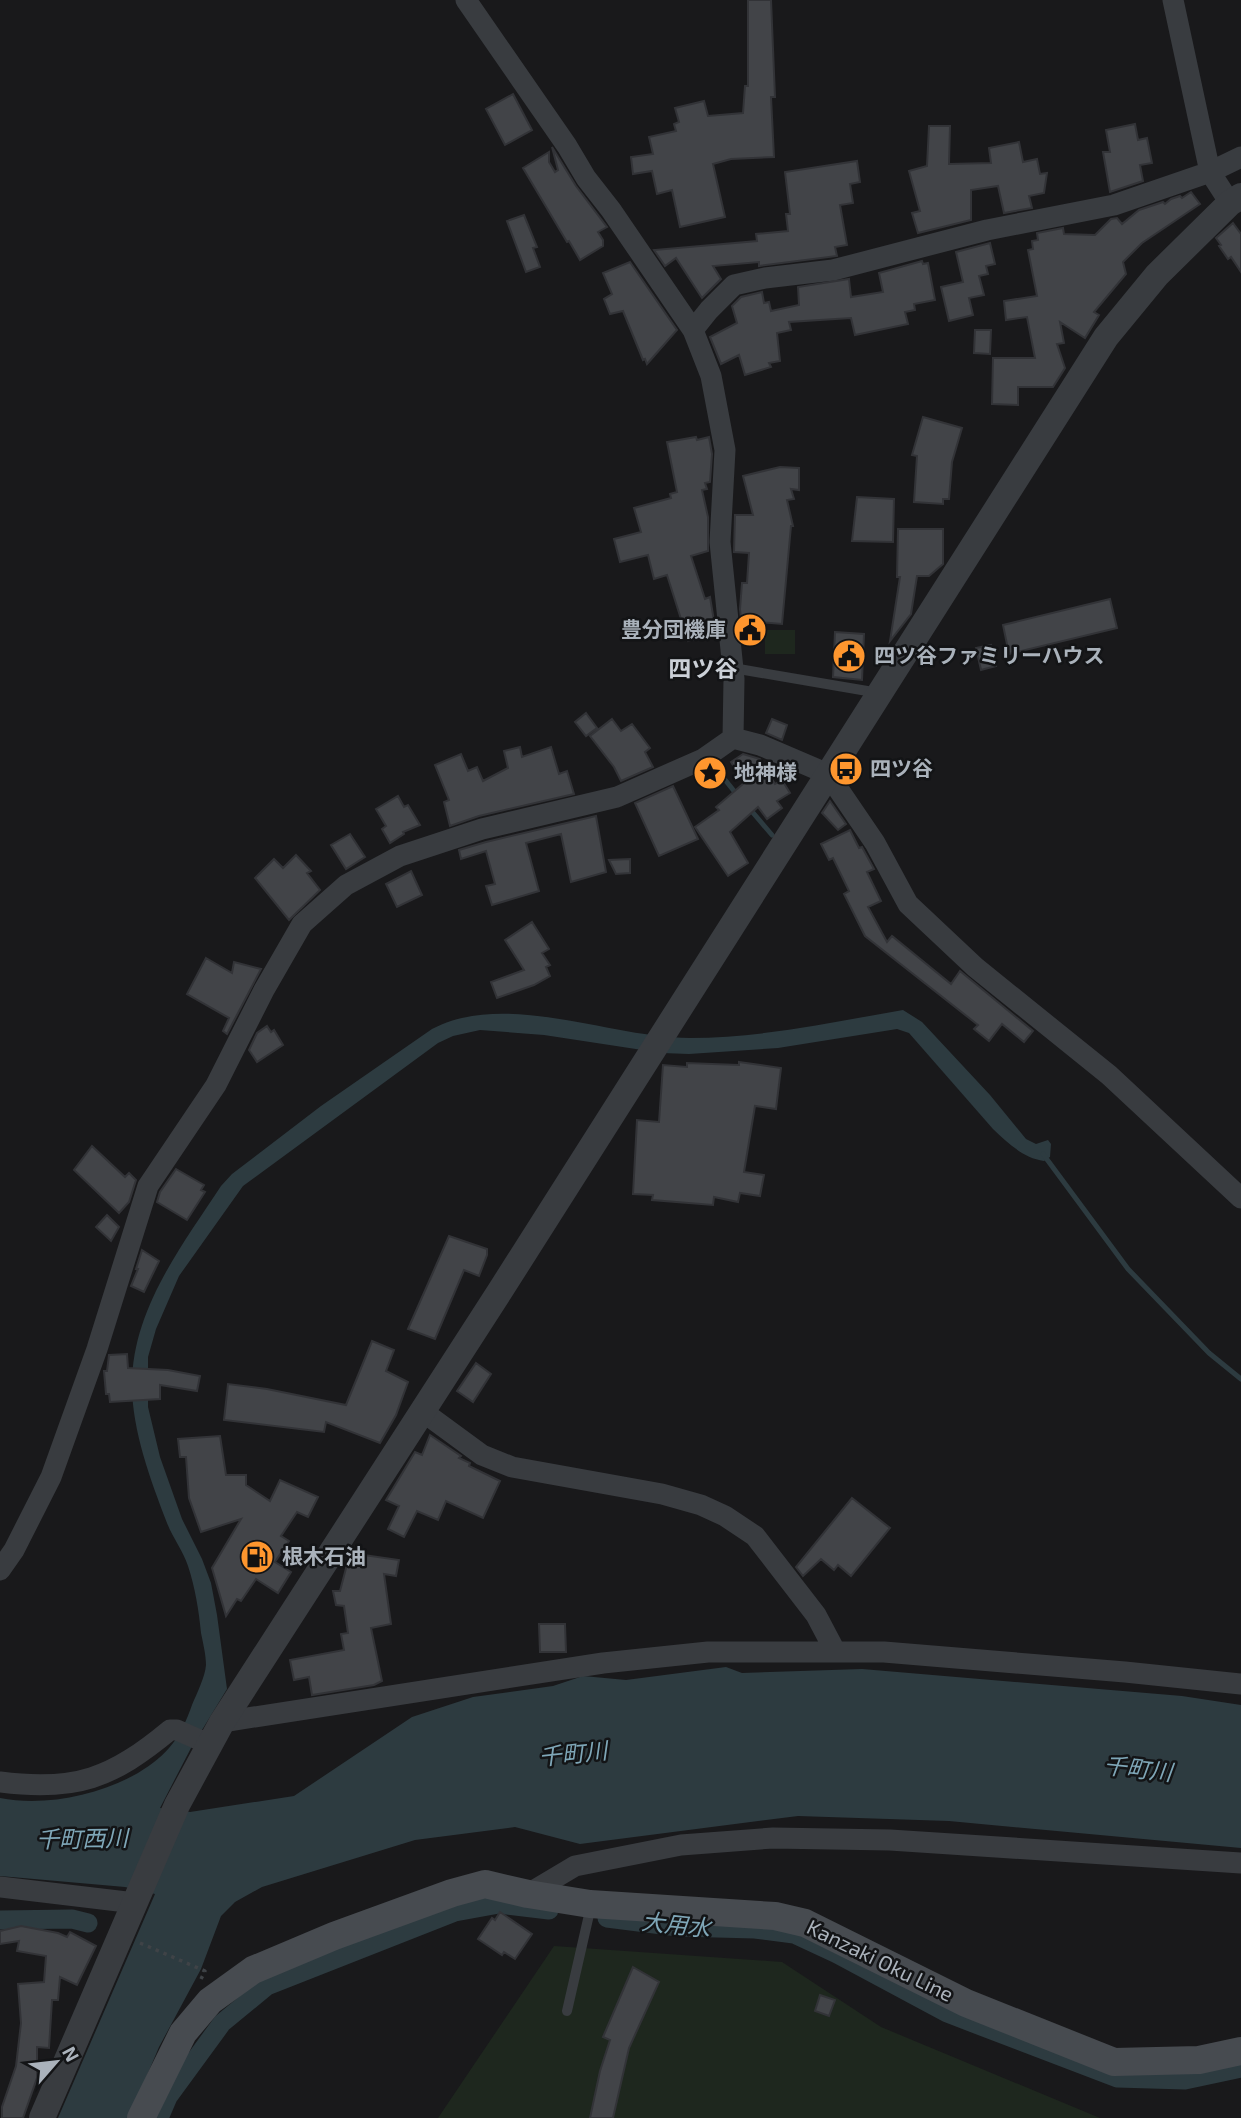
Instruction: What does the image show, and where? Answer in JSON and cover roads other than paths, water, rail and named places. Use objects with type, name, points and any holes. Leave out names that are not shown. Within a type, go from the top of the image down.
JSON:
[{"type":"main road","name":"Kanzaki Oku Line","points":[[141,2118],[183,2033],[210,2001],[253,1970],[452,1893],[485,1884],[589,1912],[775,1916],[805,1923],[965,2003],[1114,2062],[1199,2060],[1241,2050]]},
{"type":"street","points":[[466,0],[693,330],[711,376],[725,450],[720,542],[733,668],[733,738]]},
{"type":"street","points":[[42,2118],[177,1805],[212,1736],[670,1023],[1105,337],[1157,275],[1235,200],[1210,172],[1173,0]]},
{"type":"street","points":[[693,330],[734,285],[765,278],[833,270],[987,230],[1114,205],[1210,172],[1241,157]]},
{"type":"street","points":[[733,738],[828,774],[875,843],[908,904],[975,967],[1110,1075],[1241,1198]]},
{"type":"street","points":[[0,1570],[14,1550],[51,1477],[97,1349],[148,1186],[216,1085],[264,990],[302,924],[346,885],[400,856],[482,829],[617,797],[703,759],[733,738]]},
{"type":"street","points":[[422,1411],[482,1455],[512,1467],[662,1494],[701,1505],[725,1516],[755,1536],[816,1615],[835,1651]]},
{"type":"street","points":[[0,1783],[47,1786],[83,1782],[114,1770],[142,1753],[170,1730],[212,1736],[603,1663],[708,1652],[884,1653],[1241,1684]]},
{"type":"street","points":[[528,1894],[575,1866],[681,1845],[773,1838],[890,1840],[1241,1863]]},
{"type":"street","points":[[0,1887],[137,1897]]},
{"type":"lane","points":[[733,668],[880,693]]},
{"type":"lane","points":[[567,2011],[589,1912]]},
{"type":"water","points":[[903,1010],[922,1022],[990,1095],[1026,1139],[1036,1144],[1048,1140],[1051,1144],[1050,1157],[1044,1161],[1036,1159],[1010,1144],[993,1129],[909,1033],[897,1029],[778,1048],[689,1054],[662,1053],[544,1035],[480,1030],[453,1036],[438,1043],[243,1186],[179,1276],[156,1329],[148,1357],[148,1407],[160,1457],[182,1519],[211,1583],[227,1689],[191,1748],[160,1808],[190,1812],[294,1796],[412,1717],[473,1697],[553,1686],[583,1676],[626,1680],[726,1667],[742,1673],[862,1669],[1182,1696],[1241,1705],[1241,1848],[949,1821],[798,1816],[580,1844],[515,1827],[415,1840],[262,1887],[235,1902],[221,1916],[201,1969],[159,2047],[129,2118],[58,2118],[155,1894],[125,1887],[0,1876],[0,1798],[35,1801],[71,1797],[107,1787],[138,1773],[158,1759],[178,1736],[202,1680],[206,1657],[193,1582],[186,1560],[167,1523],[144,1456],[135,1420],[132,1385],[134,1357],[150,1305],[175,1256],[221,1186],[232,1174],[321,1106],[432,1029],[461,1018],[493,1014],[525,1015],[659,1036],[690,1038],[771,1032]]},
{"type":"waterway","points":[[714,766],[738,796]]},
{"type":"waterway","points":[[749,808],[772,835]]},
{"type":"waterway","points":[[1043,1154],[1128,1269],[1209,1353],[1241,1379]]},
{"type":"waterway","name":"大用水","points":[[159,2118],[168,2097],[222,2023],[267,1986],[455,1912],[499,1904],[549,1910]]},
{"type":"waterway","name":"大用水","points":[[607,1918],[678,1927],[755,1929],[794,1934],[947,2013],[1117,2078],[1185,2080],[1241,2068]]},
{"type":"waterway","points":[[0,1920],[72,1919],[88,1923]]},
{"type":"place","name":"豊分団機庫","points":[[750,630]]},
{"type":"place","name":"四ツ谷ファミリーハウス","points":[[849,656]]},
{"type":"place","name":"四ツ谷","points":[[846,769]]},
{"type":"place","name":"地神様","points":[[710,773]]},
{"type":"place","name":"根木石油","points":[[257,1557]]},
{"type":"district","name":"四ツ谷","points":[[703,669]]},
{"type":"water label","name":"千町川","points":[[573,1754]]},
{"type":"water label","name":"千町川","points":[[1138,1769]]},
{"type":"water label","name":"千町西川","points":[[82,1839]]}]
